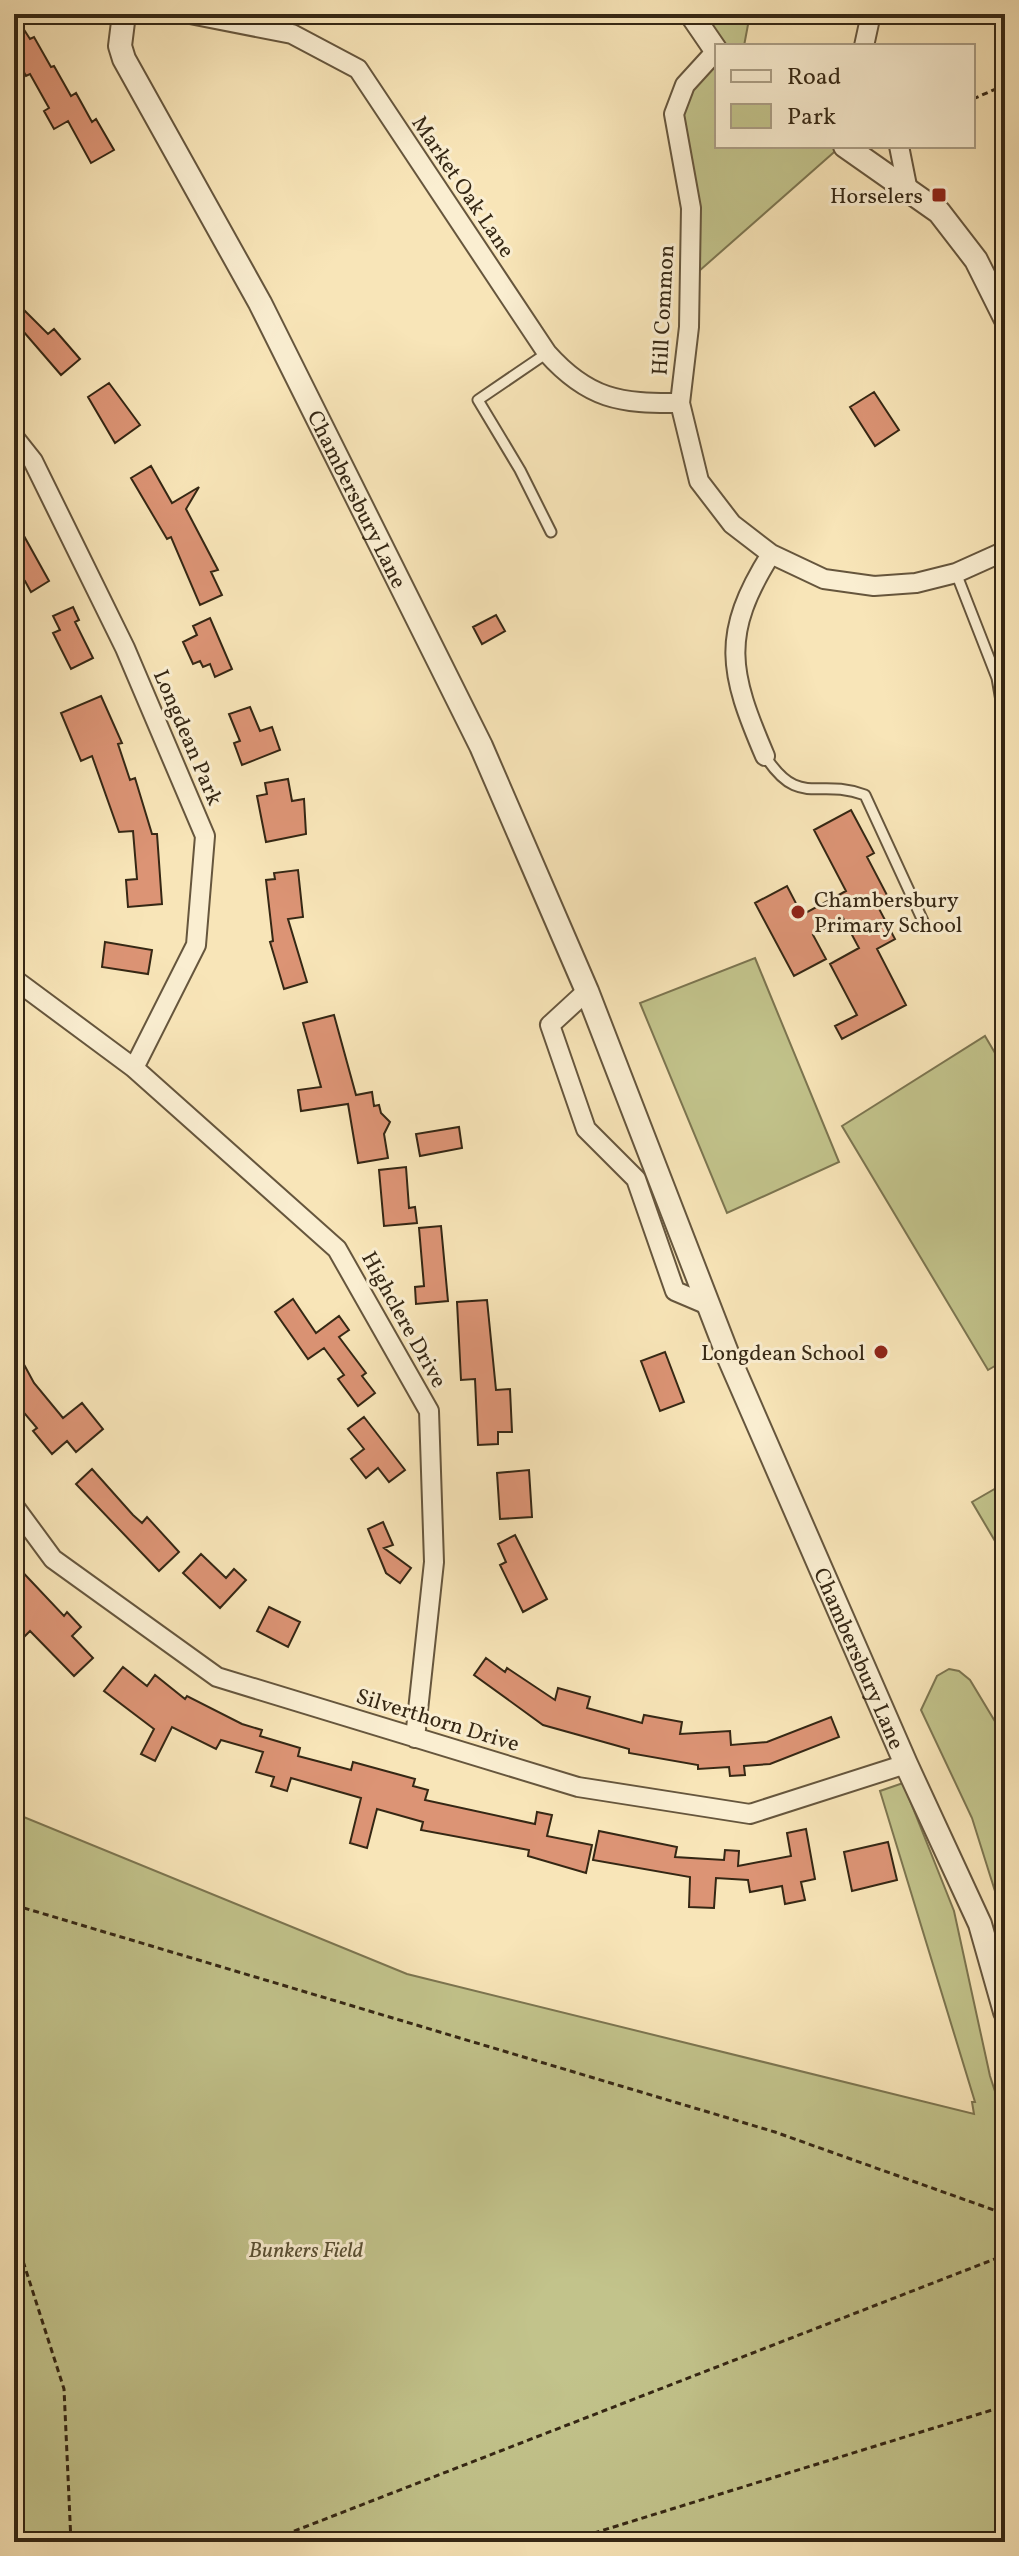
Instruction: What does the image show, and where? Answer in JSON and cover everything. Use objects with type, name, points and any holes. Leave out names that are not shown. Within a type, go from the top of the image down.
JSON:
[{"type":"street","name":"Chambersbury Lane","points":[[124,14],[120,46],[124,59],[260,303],[388,554],[481,746],[587,991],[708,1305],[906,1764],[980,1924],[1005,2012]]},
{"type":"street","points":[[691,14],[715,50]]},
{"type":"street","points":[[864,44],[871,14]]},
{"type":"street","name":"Market Oak Lane","points":[[199,15],[292,34],[358,69],[547,353],[568,377],[592,391],[640,403],[680,403]]},
{"type":"street","name":"Hill Common","points":[[715,53],[685,85],[674,114],[691,208],[689,327],[680,403],[699,481],[732,524],[771,554],[824,579],[874,586],[916,583],[956,573],[1005,551]]},
{"type":"street","points":[[848,148],[907,186],[939,212],[976,260],[1005,318]]},
{"type":"street","points":[[899,148],[907,186]]},
{"type":"street","name":"Longdean Park","points":[[14,437],[33,461],[125,648],[205,836],[196,945],[134,1068]]},
{"type":"street","points":[[765,756],[743,705],[734,668],[737,620],[771,554]]},
{"type":"street","name":"Highclere Drive","points":[[14,979],[134,1068],[337,1249],[429,1411],[434,1562],[415,1738]]},
{"type":"street","points":[[587,991],[550,1025],[586,1129],[636,1179],[675,1291],[708,1305]]},
{"type":"street","name":"Silverthorn Drive","points":[[14,1506],[53,1559],[217,1677],[578,1787],[750,1814],[906,1764]]},
{"type":"lane","points":[[547,353],[478,400],[520,470],[551,532]]},
{"type":"lane","points":[[956,573],[997,678],[1005,724]]},
{"type":"lane","points":[[765,756],[780,779],[798,789],[846,788],[865,795],[923,921]]},
{"type":"path","points":[[975,98],[1005,85]]},
{"type":"path","points":[[14,1905],[775,2132],[1005,2214]]},
{"type":"path","points":[[14,2233],[64,2389],[71,2542]]},
{"type":"path","points":[[266,2542],[1005,2255]]},
{"type":"path","points":[[565,2542],[1005,2406]]},
{"type":"green space","points":[[691,14],[750,14],[744,44],[715,44],[715,50]]},
{"type":"green space","points":[[715,52],[715,148],[839,148],[690,279],[674,114]]},
{"type":"green space","points":[[755,958],[839,1162],[727,1213],[640,1003]]},
{"type":"green space","points":[[985,1036],[1005,1070],[1005,1360],[988,1370],[842,1126]]},
{"type":"green space","points":[[1005,1483],[1005,1558],[972,1502]]},
{"type":"green space","points":[[949,1669],[959,1671],[970,1680],[1005,1738],[1005,1923],[972,1818],[921,1710],[937,1676]]},
{"type":"green space","name":"Bunkers Field","points":[[903,1783],[954,1911],[990,2076],[1005,2122],[1005,2542],[14,2542],[14,1813],[407,1974],[974,2114],[972,2102],[975,2102],[880,1791]]},
{"type":"building","points":[[14,14],[30,39],[34,37],[71,96],[76,93],[92,122],[96,119],[114,150],[91,163],[68,121],[54,129],[44,111],[49,108],[30,74],[26,76],[20,65],[14,69]]},
{"type":"building","points":[[22,308],[48,334],[54,329],[80,359],[61,375],[23,331],[14,340],[14,316]]},
{"type":"building","points":[[109,383],[140,425],[115,443],[88,397]]},
{"type":"building","points":[[874,392],[899,430],[875,446],[850,407]]},
{"type":"building","points":[[151,466],[172,503],[199,487],[186,509],[218,570],[211,572],[222,595],[200,605],[171,537],[167,539],[131,478]]},
{"type":"building","points":[[14,518],[49,581],[31,592],[25,581],[14,587]]},
{"type":"building","points":[[73,607],[79,620],[75,622],[93,658],[71,669],[53,633],[60,630],[53,616]]},
{"type":"building","points":[[496,615],[505,631],[482,644],[473,627]]},
{"type":"building","points":[[210,618],[232,669],[215,677],[210,664],[203,667],[200,661],[193,664],[183,642],[197,635],[193,626]]},
{"type":"building","points":[[101,696],[122,743],[118,744],[130,780],[135,778],[152,834],[157,834],[162,904],[128,907],[126,880],[137,879],[133,831],[119,832],[92,756],[81,761],[61,713]]},
{"type":"building","points":[[250,707],[260,731],[272,727],[280,750],[242,765],[234,743],[240,741],[229,714]]},
{"type":"building","points":[[288,779],[292,801],[304,799],[306,834],[266,842],[257,796],[267,794],[265,783]]},
{"type":"building","points":[[851,810],[874,853],[867,857],[888,897],[876,903],[895,939],[877,949],[906,1005],[842,1039],[835,1026],[857,1015],[830,964],[859,948],[843,918],[813,935],[826,959],[794,976],[755,903],[787,886],[802,915],[846,891],[814,830]]},
{"type":"building","points":[[298,870],[303,917],[288,919],[307,982],[284,989],[270,942],[273,941],[266,880],[275,879],[274,873]]},
{"type":"building","points":[[105,942],[152,950],[148,974],[102,967]]},
{"type":"building","points":[[334,1015],[356,1095],[372,1092],[374,1106],[379,1105],[381,1113],[390,1122],[384,1134],[388,1158],[358,1163],[348,1104],[301,1111],[298,1090],[321,1087],[303,1023]]},
{"type":"building","points":[[459,1127],[462,1148],[420,1156],[416,1134]]},
{"type":"building","points":[[406,1167],[409,1208],[415,1207],[417,1223],[384,1226],[379,1170]]},
{"type":"building","points":[[441,1226],[448,1301],[416,1304],[415,1287],[424,1286],[419,1228]]},
{"type":"building","points":[[293,1299],[316,1333],[339,1316],[349,1330],[339,1337],[366,1373],[362,1376],[375,1393],[358,1406],[338,1379],[344,1375],[324,1348],[308,1359],[275,1312]]},
{"type":"building","points":[[487,1300],[496,1390],[510,1389],[512,1432],[498,1432],[498,1444],[478,1445],[475,1379],[461,1380],[457,1302]]},
{"type":"building","points":[[14,1346],[34,1383],[63,1418],[82,1403],[103,1429],[76,1452],[67,1441],[52,1454],[33,1431],[37,1428],[14,1401]]},
{"type":"building","points":[[665,1352],[684,1402],[660,1411],[641,1361]]},
{"type":"building","points":[[364,1417],[405,1470],[389,1482],[378,1468],[366,1478],[351,1459],[364,1449],[348,1429]]},
{"type":"building","points":[[92,1469],[133,1515],[142,1523],[147,1517],[179,1552],[159,1571],[76,1484]]},
{"type":"building","points":[[529,1470],[532,1517],[500,1519],[497,1473]]},
{"type":"building","points":[[383,1522],[393,1545],[384,1548],[411,1568],[400,1583],[386,1573],[368,1529]]},
{"type":"building","points":[[515,1535],[547,1599],[523,1612],[500,1565],[506,1562],[498,1544]]},
{"type":"building","points":[[201,1554],[226,1578],[234,1569],[246,1580],[220,1608],[183,1573]]},
{"type":"building","points":[[14,1563],[64,1616],[67,1612],[81,1627],[72,1636],[93,1658],[74,1676],[30,1631],[24,1637],[14,1626]]},
{"type":"building","points":[[269,1607],[300,1622],[288,1647],[257,1631]]},
{"type":"building","points":[[486,1658],[555,1700],[558,1688],[590,1697],[587,1708],[642,1723],[644,1715],[682,1722],[680,1734],[730,1731],[731,1745],[767,1742],[831,1717],[839,1737],[770,1764],[744,1766],[745,1775],[730,1776],[729,1767],[698,1769],[698,1765],[629,1753],[629,1749],[543,1725],[474,1675]]},
{"type":"building","points":[[123,1667],[147,1686],[155,1675],[185,1699],[187,1696],[242,1724],[262,1730],[260,1736],[300,1748],[298,1756],[351,1770],[353,1762],[415,1779],[413,1786],[428,1790],[425,1800],[535,1824],[537,1812],[552,1815],[547,1836],[592,1845],[586,1873],[528,1856],[529,1850],[421,1830],[423,1822],[377,1809],[367,1848],[350,1843],[361,1798],[291,1778],[287,1791],[271,1786],[274,1777],[256,1772],[263,1752],[221,1740],[216,1749],[172,1727],[155,1761],[141,1754],[154,1729],[104,1691]]},
{"type":"building","points":[[806,1829],[815,1879],[801,1882],[805,1900],[785,1904],[782,1886],[750,1892],[748,1880],[716,1878],[714,1908],[689,1907],[690,1877],[593,1860],[599,1831],[677,1847],[675,1857],[724,1860],[725,1850],[739,1851],[738,1866],[791,1856],[787,1833]]},
{"type":"building","points":[[888,1842],[897,1880],[852,1891],[844,1852]]},
{"type":"place","name":"Horselers","points":[[939,195]]},
{"type":"place","name":"Chambersbury Primary School","points":[[798,912]]},
{"type":"place","name":"Longdean School","points":[[881,1352]]}]
